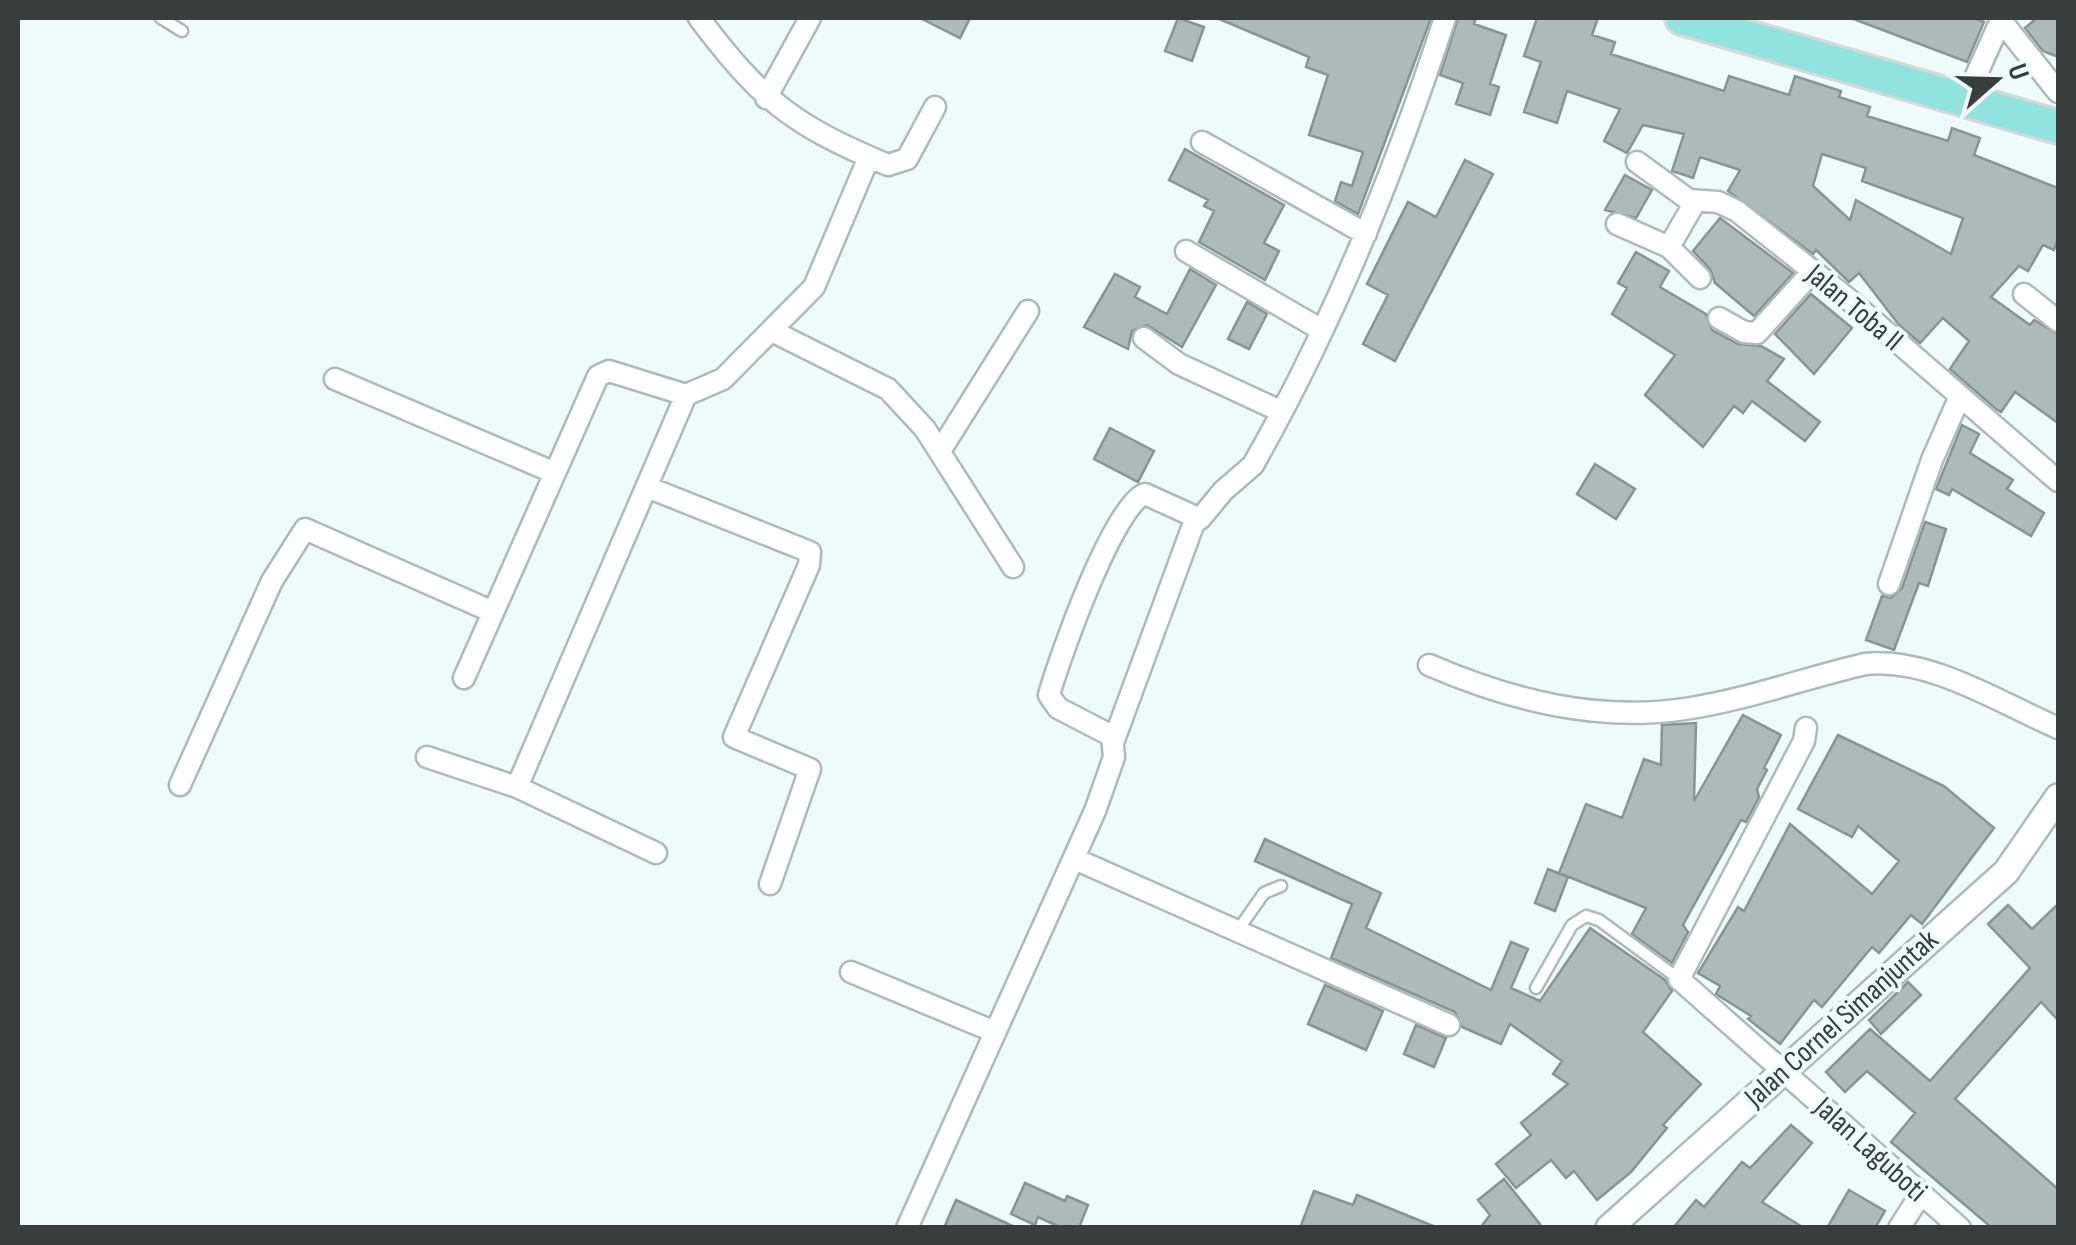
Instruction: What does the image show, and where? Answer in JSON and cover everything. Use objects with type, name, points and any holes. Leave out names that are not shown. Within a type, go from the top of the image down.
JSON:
[{"type":"main road","points":[[1682,18],[2058,127]]},
{"type":"street","points":[[698,18],[766,98],[801,125],[888,166],[902,163],[934,107]]},
{"type":"street","points":[[766,98],[810,18]]},
{"type":"street","points":[[908,1228],[1074,858],[1114,757],[1114,740],[1195,520],[1205,516],[1223,490],[1253,465],[1280,411],[1366,234],[1410,125],[1445,18]]},
{"type":"street","points":[[1965,100],[2000,19],[2058,92]]},
{"type":"street","points":[[1202,142],[1366,234]]},
{"type":"street","points":[[464,678],[602,374],[609,371],[686,395],[723,379],[774,332],[820,277],[869,158]]},
{"type":"street","name":"Jalan Toba II","points":[[1637,162],[1695,202],[1718,202],[1737,211],[1813,271],[2058,481]]},
{"type":"street","points":[[1669,246],[1695,202]]},
{"type":"street","points":[[1617,224],[1669,246],[1700,278]]},
{"type":"street","points":[[1186,251],[1320,329]]},
{"type":"street","points":[[1718,318],[1744,332],[1757,333],[1813,271]]},
{"type":"street","points":[[2024,294],[2058,321]]},
{"type":"street","points":[[940,451],[1028,311]]},
{"type":"street","points":[[774,332],[888,389],[940,451],[1014,567]]},
{"type":"street","points":[[1144,338],[1178,364],[1280,411]]},
{"type":"street","points":[[335,379],[555,473]]},
{"type":"street","points":[[517,787],[686,395]]},
{"type":"street","points":[[1889,584],[1932,460],[1960,396]]},
{"type":"street","points":[[647,486],[810,552],[809,565],[734,737],[810,769],[770,884]]},
{"type":"street","points":[[1114,740],[1058,708],[1050,691],[1122,513],[1137,497],[1148,494],[1195,520]]},
{"type":"street","points":[[180,785],[272,581],[305,529],[493,612]]},
{"type":"street","points":[[1429,665],[1535,702],[1599,712],[1684,709],[1865,664],[1894,663],[1944,678],[2058,728]]},
{"type":"street","points":[[1678,979],[1788,773],[1806,728]]},
{"type":"street","points":[[427,758],[517,787],[656,852]]},
{"type":"street","name":"Jalan Cornel Simanjuntak","points":[[1609,1228],[2006,872],[2058,799]]},
{"type":"street","points":[[1074,858],[1449,1025]]},
{"type":"street","points":[[851,972],[995,1032]]},
{"type":"street","name":"Jalan Laguboti","points":[[1678,979],[1960,1228]]},
{"type":"street","points":[[1899,1228],[1920,1194]]},
{"type":"lane","points":[[161,18],[182,32]]},
{"type":"lane","points":[[1238,931],[1264,893],[1280,886]]},
{"type":"lane","points":[[1536,988],[1572,925],[1586,916],[1599,920],[1678,979]]},
{"type":"building","points":[[920,18],[970,18],[960,38]]},
{"type":"building","points":[[1178,18],[1204,27],[1192,61],[1165,51]]},
{"type":"building","points":[[1217,18],[1431,18],[1358,214],[1335,201],[1341,182],[1352,186],[1363,152],[1309,135],[1328,75],[1306,67],[1309,57]]},
{"type":"building","points":[[1458,18],[1476,18],[1474,24],[1506,35],[1490,84],[1499,87],[1490,115],[1456,104],[1463,83],[1440,75]]},
{"type":"building","points":[[1537,18],[1598,18],[1592,35],[1615,42],[1611,54],[1724,91],[1729,76],[1789,95],[1795,76],[1841,91],[1839,97],[1870,107],[1867,116],[1948,141],[1952,128],[1980,138],[1974,155],[2058,188],[2058,239],[2054,250],[2043,245],[2028,271],[2019,266],[1991,297],[2030,325],[2034,320],[2058,334],[2058,423],[2015,392],[2001,412],[1996,409],[1950,369],[1969,341],[1943,318],[1920,343],[1899,325],[1859,273],[1849,282],[1816,250],[1813,254],[1728,191],[1740,170],[1700,157],[1693,178],[1672,171],[1684,134],[1643,125],[1627,153],[1604,141],[1620,109],[1567,91],[1557,123],[1524,112],[1541,62],[1524,56]],"holes":[[[1822,154],[1866,168],[1862,181],[1963,218],[1951,254],[1856,200],[1850,220],[1813,186]]]},
{"type":"building","points":[[1851,18],[1974,18],[1984,22],[1967,62]]},
{"type":"building","points":[[2037,18],[2058,18],[2058,57],[2043,51],[2025,28]]},
{"type":"building","points":[[1185,149],[1284,205],[1264,243],[1279,251],[1265,280],[1199,242],[1214,211],[1204,206],[1208,200],[1169,180]]},
{"type":"building","points":[[1465,160],[1493,174],[1395,361],[1363,344],[1388,295],[1367,284],[1408,202],[1436,217]]},
{"type":"building","points":[[1625,175],[1652,190],[1636,218],[1605,210]]},
{"type":"building","points":[[1720,218],[1793,273],[1754,316],[1715,283],[1710,269],[1693,251]]},
{"type":"building","points":[[1636,252],[1669,271],[1660,287],[1706,314],[1712,330],[1738,344],[1761,346],[1784,359],[1767,381],[1820,422],[1805,441],[1752,401],[1743,413],[1734,406],[1703,447],[1645,395],[1675,355],[1612,314],[1627,288],[1618,283]]},
{"type":"building","points":[[1190,269],[1216,285],[1182,347],[1147,325],[1132,331],[1128,349],[1084,327],[1115,274],[1140,287],[1135,297],[1167,314]]},
{"type":"building","points":[[1811,294],[1852,328],[1814,374],[1775,334]]},
{"type":"building","points":[[1247,302],[1267,314],[1249,349],[1228,339]]},
{"type":"building","points":[[1962,425],[1979,434],[1970,453],[2013,480],[2007,489],[2044,513],[2031,536],[1952,489],[1949,495],[1936,489]]},
{"type":"building","points":[[1110,428],[1154,451],[1138,482],[1094,459]]},
{"type":"building","points":[[1595,464],[1635,489],[1616,519],[1577,494]]},
{"type":"building","points":[[1925,522],[1946,529],[1928,586],[1919,583],[1894,650],[1866,640],[1882,596],[1891,598],[1902,588]]},
{"type":"building","points":[[1743,715],[1781,735],[1764,768],[1767,770],[1757,789],[1759,797],[1746,822],[1741,820],[1683,925],[1688,932],[1672,963],[1632,934],[1646,908],[1559,873],[1586,804],[1622,818],[1644,759],[1661,765],[1662,725],[1696,723],[1694,801]]},
{"type":"building","points":[[1838,735],[1944,786],[1994,828],[1922,924],[1911,915],[1879,953],[1872,947],[1822,1007],[1814,1000],[1780,1044],[1748,1019],[1751,1016],[1716,994],[1720,986],[1698,973],[1738,907],[1744,911],[1790,824],[1872,894],[1899,861],[1858,826],[1852,837],[1798,809]]},
{"type":"building","points":[[1265,839],[1381,893],[1366,928],[1491,990],[1511,942],[1528,949],[1511,988],[1540,1001],[1590,928],[1665,980],[1672,991],[1643,1032],[1701,1084],[1663,1125],[1667,1128],[1631,1172],[1597,1200],[1574,1171],[1566,1178],[1551,1160],[1516,1188],[1496,1164],[1531,1135],[1521,1123],[1568,1084],[1553,1074],[1562,1061],[1510,1024],[1501,1044],[1462,1027],[1455,1012],[1331,958],[1352,904],[1255,861]]},
{"type":"building","points":[[1548,869],[1568,877],[1555,911],[1535,903]]},
{"type":"building","points":[[2058,904],[2058,1020],[2041,1002],[1955,1099],[2058,1189],[2058,1228],[1992,1228],[1891,1142],[1915,1113],[1867,1071],[1845,1092],[1826,1072],[1870,1029],[1930,1081],[2030,968],[1988,924],[2008,905],[2032,929]]},
{"type":"building","points":[[1908,982],[1921,995],[1881,1034],[1869,1020]]},
{"type":"building","points":[[1325,985],[1383,1011],[1366,1050],[1308,1024]]},
{"type":"building","points":[[1416,1025],[1446,1038],[1434,1067],[1404,1054]]},
{"type":"building","points":[[1791,1125],[1812,1143],[1762,1202],[1804,1228],[1673,1228],[1696,1200],[1704,1207],[1742,1162],[1750,1168]]},
{"type":"building","points":[[1504,1179],[1543,1228],[1480,1228],[1490,1215],[1478,1200]]},
{"type":"building","points":[[1025,1183],[1065,1201],[1067,1196],[1088,1205],[1079,1228],[1062,1228],[1038,1217],[1035,1225],[1011,1214]]},
{"type":"building","points":[[1849,1190],[1885,1211],[1875,1228],[1827,1228]]},
{"type":"building","points":[[1314,1191],[1353,1205],[1357,1195],[1438,1228],[1300,1228]]},
{"type":"building","points":[[956,1200],[1017,1228],[944,1228]]}]
